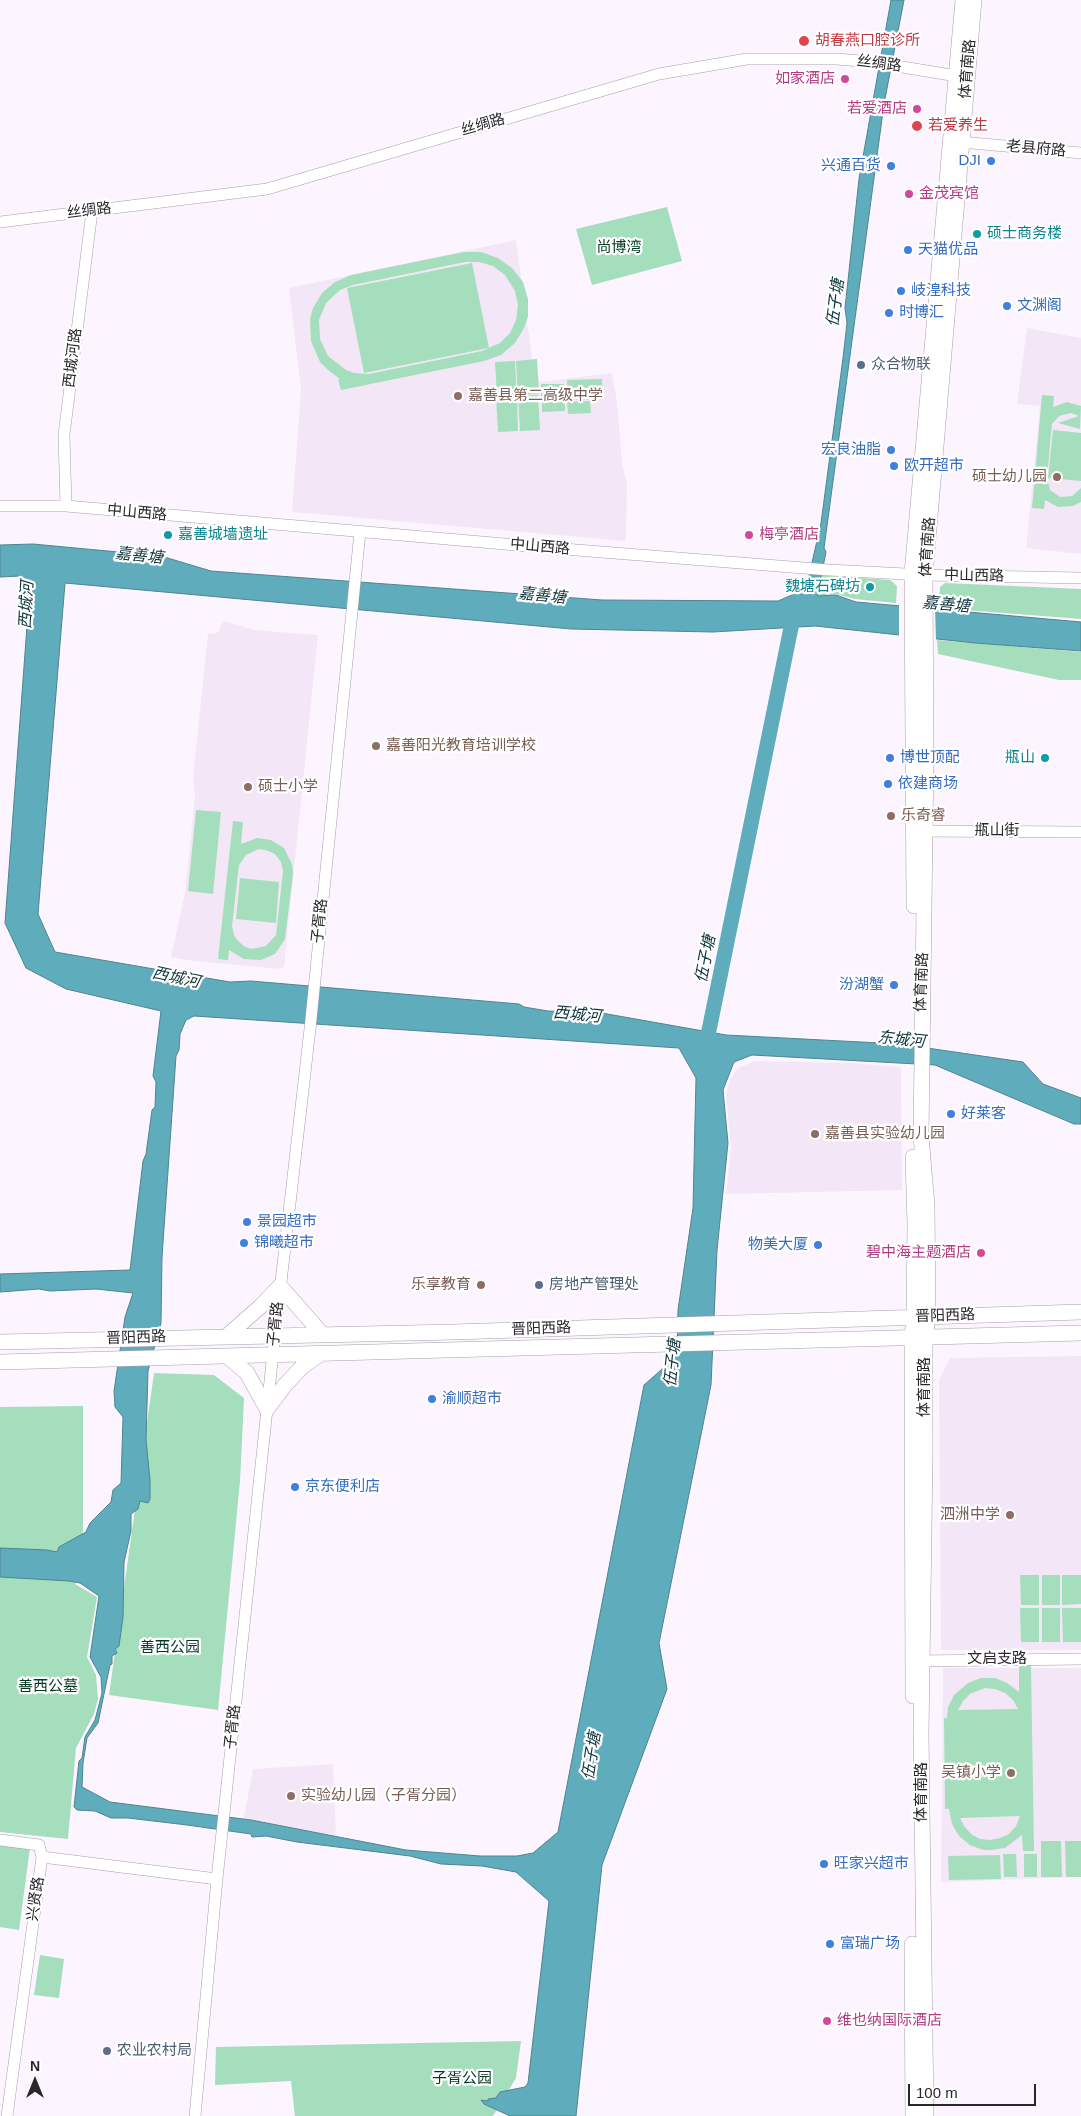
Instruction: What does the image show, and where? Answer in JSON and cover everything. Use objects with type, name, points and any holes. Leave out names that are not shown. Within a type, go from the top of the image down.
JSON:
[{"type":"main road","name":"体育南路","points":[[918,575],[962,142],[963,0]]},
{"type":"main road","name":"体育南路","points":[[913,2116],[918,1660],[918,1338],[921,1317],[927,1206],[917,1093],[920,657],[918,575],[962,77],[974,0]]},
{"type":"main road","points":[[227,1336],[261,1306],[280,1286],[322,1334]]},
{"type":"main road","name":"晋阳西路","points":[[0,1342],[643,1326],[1081,1312]]},
{"type":"main road","name":"晋阳西路","points":[[0,1362],[1081,1333]]},
{"type":"main road","points":[[227,1356],[247,1373],[267,1410],[285,1385],[303,1366],[320,1354]]},
{"type":"main road","name":"体育南路","points":[[918,1660],[921,1732],[926,2116]]},
{"type":"street","name":"丝绸路","points":[[0,222],[267,189],[659,74],[747,58],[836,59],[872,62],[962,77]]},
{"type":"street","name":"老县府路","points":[[962,142],[1081,153]]},
{"type":"street","name":"西城河路","points":[[66,506],[64,435],[92,211]]},
{"type":"street","name":"中山西路","points":[[0,506],[66,506],[829,570],[918,575],[1081,578]]},
{"type":"street","name":"子胥路","points":[[195,2116],[217,1879],[274,1334],[310,1030],[360,532]]},
{"type":"street","name":"甁山街","points":[[919,831],[1081,832]]},
{"type":"street","name":"文启支路","points":[[918,1660],[1081,1659]]},
{"type":"street","points":[[0,1840],[40,1845],[42,1857]]},
{"type":"street","name":"兴贤路","points":[[7,2116],[42,1857],[217,1879]]},
{"type":"shaded area","name":"嘉善县第二高级中学","points":[[516,240],[532,358],[540,382],[612,373],[617,401],[622,463],[627,483],[626,541],[292,512],[301,390],[289,288]]},
{"type":"shaded area","name":"硕士幼儿园","points":[[1027,328],[1081,338],[1081,554],[1026,548],[1040,406],[1017,404]]},
{"type":"shaded area","name":"硕士小学","points":[[225,621],[254,630],[318,635],[284,967],[281,969],[193,961],[171,957],[185,893],[195,796],[193,778],[208,634],[216,633],[220,630],[220,625]]},
{"type":"shaded area","name":"嘉善县实验幼儿园","points":[[755,1061],[851,1063],[901,1067],[902,1190],[726,1194],[731,1149],[726,1095],[730,1079],[738,1068]]},
{"type":"shaded area","name":"泗洲中学","points":[[1081,1356],[1081,1650],[941,1650],[939,1380],[950,1358]]},
{"type":"shaded area","name":"吴镇小学","points":[[943,1668],[1081,1668],[1081,1877],[941,1882]]},
{"type":"shaded area","name":"实验幼儿园（子胥分园）","points":[[333,1764],[336,1835],[243,1822],[253,1769]]},
{"type":"green space","name":"尚博湾","points":[[667,207],[682,261],[592,285],[576,229]]},
{"type":"green space","points":[[464,252],[481,252],[498,258],[512,268],[523,282],[528,299],[528,317],[515,343],[501,355],[484,361],[341,390],[338,380],[340,379],[320,362],[311,341],[310,319],[313,308],[322,293],[335,282],[351,275]],"holes":[[[465,262],[479,262],[493,266],[505,275],[515,291],[518,305],[516,320],[510,333],[500,343],[482,351],[369,374],[354,373],[346,370],[328,356],[320,339],[319,320],[326,303],[340,290],[353,285]]]},
{"type":"green space","points":[[472,263],[489,348],[364,373],[347,288]]},
{"type":"green space","points":[[537,359],[539,394],[518,395],[516,361]]},
{"type":"green space","points":[[515,361],[517,395],[497,396],[495,362]]},
{"type":"green space","points":[[602,379],[603,399],[568,400],[567,380]]},
{"type":"green space","points":[[541,384],[564,384],[564,395],[541,396]]},
{"type":"green space","points":[[538,395],[540,430],[520,431],[518,396]]},
{"type":"green space","points":[[1042,395],[1054,396],[1053,407],[1067,402],[1081,406],[1080,429],[1058,423],[1079,416],[1071,413],[1059,416],[1052,424],[1047,478],[1050,490],[1060,497],[1072,496],[1081,488],[1081,502],[1073,506],[1058,507],[1045,500],[1044,509],[1032,508]]},
{"type":"green space","points":[[496,397],[517,397],[518,431],[498,432]]},
{"type":"green space","points":[[542,400],[565,400],[565,411],[542,412]]},
{"type":"green space","points":[[590,401],[591,413],[568,414],[567,402]]},
{"type":"green space","points":[[1053,430],[1081,433],[1081,481],[1048,478]]},
{"type":"green space","points":[[819,575],[890,580],[897,586],[896,603],[855,599],[836,594],[817,596]]},
{"type":"green space","points":[[945,583],[1081,589],[1081,619],[939,608],[940,587]]},
{"type":"green space","points":[[937,640],[1081,652],[1081,680],[1059,680],[938,654]]},
{"type":"green space","points":[[196,810],[221,812],[213,894],[188,891]]},
{"type":"green space","points":[[233,821],[243,822],[241,844],[257,838],[271,840],[284,848],[292,864],[293,874],[285,939],[275,954],[261,960],[244,959],[229,950],[228,960],[218,959]],"holes":[[[259,849],[275,854],[281,862],[283,871],[276,935],[266,946],[252,949],[245,947],[238,941],[232,926],[239,865],[246,855]]]},
{"type":"green space","points":[[240,878],[279,882],[276,923],[236,919]]},
{"type":"green space","name":"善西公园","points":[[154,1373],[214,1375],[244,1398],[240,1481],[218,1710],[109,1695]]},
{"type":"green space","name":"善西公墓","points":[[83,1406],[83,1531],[75,1584],[97,1597],[87,1657],[96,1675],[98,1699],[94,1714],[76,1748],[68,1839],[0,1832],[0,1407]]},
{"type":"green space","points":[[1020,1575],[1039,1575],[1039,1605],[1021,1605]]},
{"type":"green space","points":[[1042,1575],[1060,1575],[1060,1605],[1042,1605]]},
{"type":"green space","points":[[1062,1575],[1081,1575],[1081,1604],[1062,1605]]},
{"type":"green space","points":[[1020,1608],[1039,1608],[1039,1642],[1021,1642]]},
{"type":"green space","points":[[1042,1608],[1060,1608],[1060,1642],[1042,1642]]},
{"type":"green space","points":[[1062,1608],[1081,1608],[1081,1642],[1063,1642]]},
{"type":"green space","points":[[1031,1665],[1034,1851],[1023,1851],[1022,1835],[1005,1848],[983,1850],[970,1845],[959,1836],[952,1824],[949,1809],[945,1809],[944,1718],[947,1718],[948,1707],[954,1695],[968,1683],[981,1678],[995,1678],[1007,1683],[1019,1692],[1019,1666]],"holes":[[[985,1688],[1005,1693],[1013,1700],[1018,1709],[958,1710],[970,1694]],[[1020,1816],[1016,1826],[1009,1834],[990,1840],[980,1839],[971,1834],[960,1818]]]},
{"type":"green space","points":[[1041,1841],[1061,1841],[1062,1877],[1041,1877]]},
{"type":"green space","points":[[1065,1841],[1081,1841],[1081,1877],[1066,1877]]},
{"type":"green space","points":[[0,1845],[30,1848],[19,1930],[0,1927]]},
{"type":"green space","points":[[1003,1854],[1016,1854],[1017,1877],[1004,1877]]},
{"type":"green space","points":[[1024,1854],[1037,1854],[1037,1877],[1024,1877]]},
{"type":"green space","points":[[1000,1855],[1001,1879],[949,1880],[948,1856]]},
{"type":"green space","points":[[40,1955],[64,1959],[59,1998],[34,1995]]},
{"type":"green space","name":"子胥公园","points":[[521,2041],[516,2078],[493,2116],[295,2116],[291,2081],[215,2085],[216,2047]]},
{"type":"water","points":[[891,0],[904,0],[884,104],[824,548],[826,552],[817,596],[836,595],[856,602],[1081,622],[1081,651],[975,643],[815,626],[713,632],[571,629],[65,583],[38,914],[55,952],[230,982],[251,981],[519,1004],[524,1007],[548,1011],[577,1012],[579,1009],[726,1035],[900,1044],[1023,1062],[1043,1084],[1081,1098],[1081,1124],[1074,1124],[935,1065],[752,1055],[734,1062],[723,1090],[728,1143],[717,1250],[711,1385],[659,1643],[667,1689],[602,1865],[576,2116],[510,2116],[484,2104],[481,2100],[488,2101],[488,2099],[496,2098],[500,2092],[525,2087],[528,2083],[549,1901],[516,1872],[482,1866],[441,1864],[410,1856],[297,1842],[266,1836],[252,1837],[251,1834],[187,1825],[128,1818],[111,1818],[95,1811],[77,1810],[74,1807],[79,1761],[82,1758],[85,1737],[95,1720],[102,1693],[101,1677],[90,1657],[99,1596],[80,1583],[0,1577],[0,1548],[57,1552],[59,1547],[86,1532],[90,1523],[111,1502],[113,1490],[121,1483],[123,1417],[115,1407],[114,1391],[125,1317],[133,1293],[96,1289],[50,1291],[39,1289],[0,1292],[0,1274],[130,1270],[143,1161],[146,1154],[152,1110],[155,1107],[156,1082],[153,1076],[161,1011],[66,989],[26,968],[5,923],[29,599],[20,576],[0,577],[0,545],[33,544],[161,556],[211,571],[602,600],[778,601],[806,589],[821,523],[847,323],[845,308],[859,179]],"holes":[[[194,1016],[679,1048],[696,1078],[693,1208],[678,1310],[677,1356],[644,1385],[558,1832],[533,1853],[517,1856],[480,1856],[406,1850],[251,1820],[110,1802],[82,1787],[87,1738],[98,1723],[110,1665],[112,1664],[112,1656],[117,1653],[115,1649],[119,1646],[123,1617],[124,1562],[131,1531],[131,1514],[138,1509],[140,1501],[148,1503],[150,1499],[146,1440],[148,1371],[161,1323],[162,1257],[176,1056],[179,1050],[180,1034],[186,1020]]]},
{"type":"pier","points":[[899,604],[935,607],[936,641],[899,637]]},
{"type":"waterway","name":"伍子塘","points":[[706,1053],[706,1045],[795,608]]},
{"type":"place","name":"胡春燕口腔诊所","points":[[804,41]]},
{"type":"place","name":"如家酒店","points":[[845,79]]},
{"type":"place","name":"若爱酒店","points":[[917,109]]},
{"type":"place","name":"若爱养生","points":[[917,126]]},
{"type":"place","name":"DJI","points":[[991,161]]},
{"type":"place","name":"兴通百货","points":[[891,166]]},
{"type":"place","name":"金茂宾馆","points":[[909,194]]},
{"type":"place","name":"硕士商务楼","points":[[977,234]]},
{"type":"place","name":"天猫优品","points":[[908,250]]},
{"type":"place","name":"岐湟科技","points":[[901,291]]},
{"type":"place","name":"文渊阁","points":[[1007,306]]},
{"type":"place","name":"时博汇","points":[[889,313]]},
{"type":"place","name":"众合物联","points":[[861,365]]},
{"type":"place","name":"嘉善县第二高级中学","points":[[458,396]]},
{"type":"place","name":"宏良油脂","points":[[891,450]]},
{"type":"place","name":"欧开超市","points":[[894,466]]},
{"type":"place","name":"硕士幼儿园","points":[[1057,477]]},
{"type":"place","name":"嘉善城墙遗址","points":[[168,535]]},
{"type":"place","name":"梅亭酒店","points":[[749,535]]},
{"type":"place","name":"魏塘石碑坊","points":[[870,587]]},
{"type":"place","name":"嘉善阳光教育培训学校","points":[[376,746]]},
{"type":"place","name":"博世顶配","points":[[890,758]]},
{"type":"place","name":"瓶山","points":[[1045,758]]},
{"type":"place","name":"依建商场","points":[[888,784]]},
{"type":"place","name":"硕士小学","points":[[248,787]]},
{"type":"place","name":"乐奇睿","points":[[891,816]]},
{"type":"place","name":"汾湖蟹","points":[[894,985]]},
{"type":"place","name":"好莱客","points":[[951,1114]]},
{"type":"place","name":"嘉善县实验幼儿园","points":[[815,1134]]},
{"type":"place","name":"景园超市","points":[[247,1222]]},
{"type":"place","name":"锦曦超市","points":[[244,1243]]},
{"type":"place","name":"物美大厦","points":[[818,1245]]},
{"type":"place","name":"碧中海主题酒店","points":[[981,1253]]},
{"type":"place","name":"乐享教育","points":[[481,1285]]},
{"type":"place","name":"房地产管理处","points":[[539,1285]]},
{"type":"place","name":"渝顺超市","points":[[432,1399]]},
{"type":"place","name":"京东便利店","points":[[295,1487]]},
{"type":"place","name":"泗洲中学","points":[[1010,1515]]},
{"type":"place","name":"吴镇小学","points":[[1011,1773]]},
{"type":"place","name":"实验幼儿园（子胥分园）","points":[[291,1796]]},
{"type":"place","name":"旺家兴超市","points":[[824,1864]]},
{"type":"place","name":"富瑞广场","points":[[830,1944]]},
{"type":"place","name":"维也纳国际酒店","points":[[827,2021]]},
{"type":"place","name":"农业农村局","points":[[107,2051]]},
{"type":"water label","name":"嘉善塘","points":[[139,556]]},
{"type":"water label","name":"嘉善塘","points":[[542,596]]},
{"type":"water label","name":"西城河","points":[[27,605]]},
{"type":"water label","name":"嘉善塘","points":[[946,605]]},
{"type":"water label","name":"西城河","points":[[176,978]]},
{"type":"water label","name":"西城河","points":[[577,1015]]},
{"type":"water label","name":"东城河","points":[[901,1040]]}]
